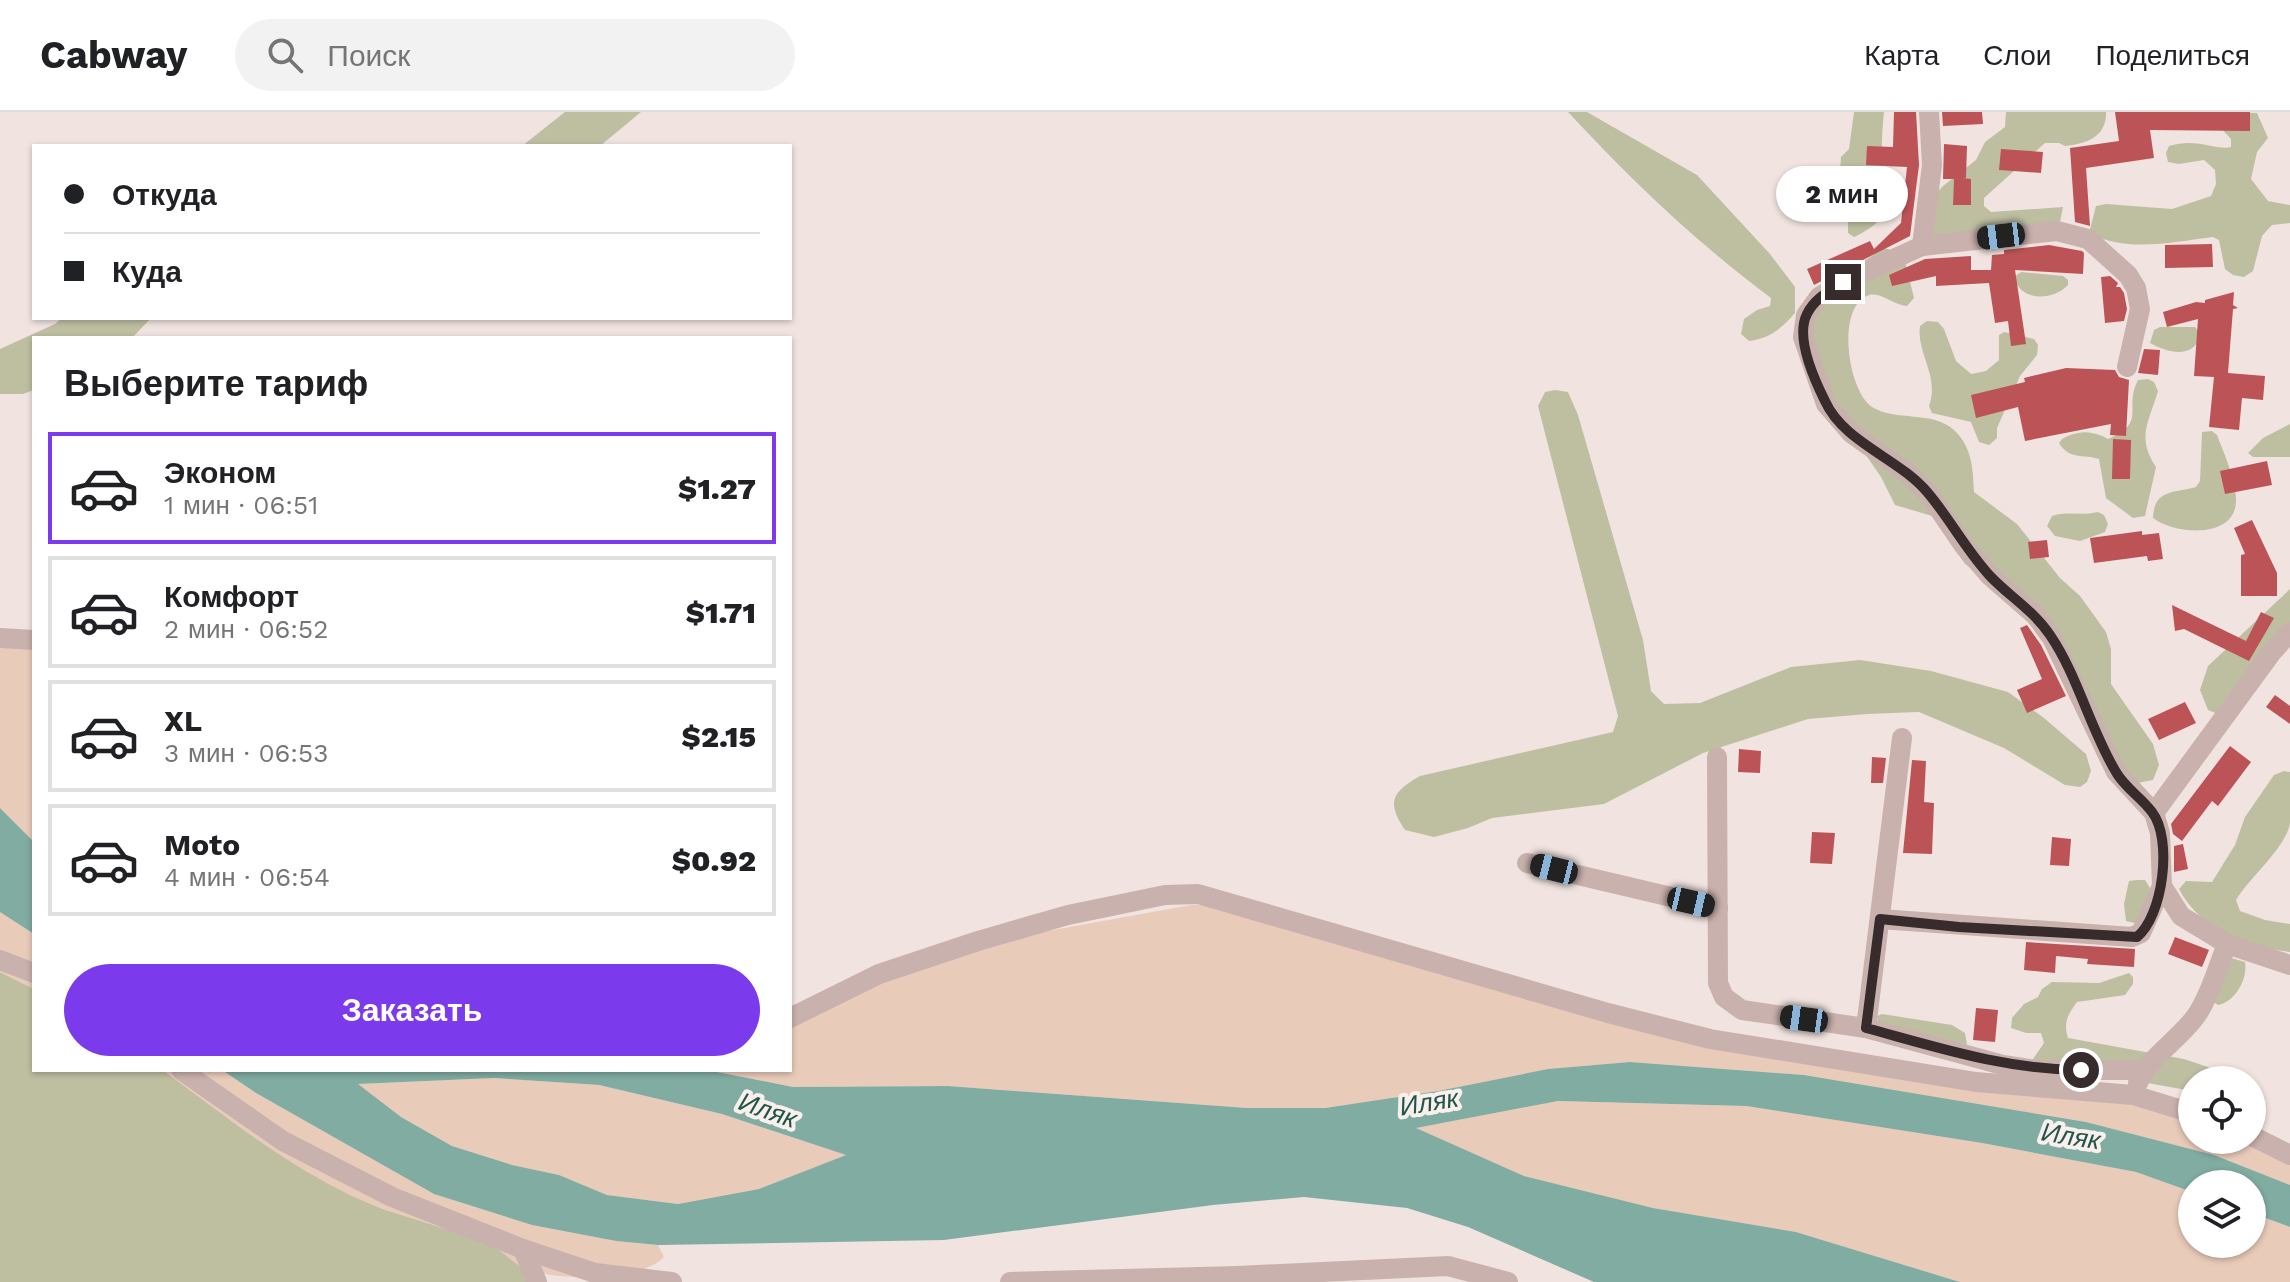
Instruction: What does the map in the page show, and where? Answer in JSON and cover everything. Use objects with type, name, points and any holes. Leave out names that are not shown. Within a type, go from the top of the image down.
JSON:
[{"type":"street","points":[[1922,246],[1932,165],[1929,112]]},
{"type":"street","points":[[1880,919],[2132,937],[2141,933],[2162,886],[2160,833],[2154,813],[2116,772],[2052,638],[2036,616],[1990,576],[1964,546],[1928,493],[1906,472],[1851,433],[1826,404],[1803,337],[1806,315],[1819,297],[1843,282],[1922,246],[2057,231],[2076,233],[2088,239],[2128,275],[2136,288],[2140,309],[2127,367]]},
{"type":"street","points":[[2154,813],[2290,632]]},
{"type":"street","points":[[0,638],[32,640]]},
{"type":"street","points":[[1866,1028],[1902,738]]},
{"type":"street","points":[[1717,757],[1718,983],[1724,997],[1732,1003],[1742,1010],[1866,1028],[2003,1065],[2037,1070],[2143,1070]]},
{"type":"street","points":[[1527,863],[1718,908]]},
{"type":"street","points":[[2162,886],[2181,916],[2227,944],[2290,965]]},
{"type":"street","points":[[792,1017],[879,974],[978,941],[1068,915],[1165,895],[1198,894],[1608,1013],[1710,1039],[1976,1082],[2133,1095],[2178,1109]]},
{"type":"street","points":[[2133,1095],[2143,1070],[2156,1060],[2198,1013],[2227,944]]},
{"type":"street","points":[[0,960],[32,972]]},
{"type":"street","points":[[184,1072],[297,1148],[392,1197],[523,1249],[595,1273],[672,1282]]},
{"type":"street","points":[[2266,1143],[2290,1155]]},
{"type":"street","points":[[523,1249],[537,1282]]},
{"type":"street","points":[[1010,1282],[1448,1266],[1508,1282]]},
{"type":"green space","points":[[565,112],[641,112],[602,144],[525,144]]},
{"type":"green space","points":[[1568,112],[1587,112],[1697,175],[1770,254],[1795,287],[1795,313],[1790,319],[1763,338],[1749,341],[1741,334],[1744,319],[1770,306],[1771,298],[1665,210]]},
{"type":"green space","points":[[1854,112],[1884,112],[1882,161],[1890,194],[1882,217],[1854,237],[1848,233],[1848,190],[1840,171],[1841,157],[1849,149]]},
{"type":"green space","points":[[2006,112],[2106,112],[2103,127],[2094,137],[2065,146],[2045,143],[1984,198],[1984,206],[1991,212],[2063,207],[2060,222],[1930,238],[1929,201],[1976,160],[1985,142],[2005,127]]},
{"type":"green space","points":[[2206,112],[2257,113],[2268,138],[2257,152],[2251,179],[2268,201],[2290,205],[2290,223],[2272,225],[2262,236],[2253,271],[2244,277],[2233,275],[2225,269],[2219,240],[2213,237],[2134,244],[2119,243],[2089,233],[2096,206],[2172,209],[2211,196],[2216,184],[2215,170],[2204,160],[2179,164],[2168,162],[2166,153],[2169,146],[2179,144],[2231,147],[2231,139]]},
{"type":"green space","points":[[1884,248],[1903,253],[1914,298],[1907,306],[1872,295],[1857,304],[1851,317],[1849,350],[1857,385],[1872,407],[1892,414],[1935,420],[1954,430],[1968,451],[1974,492],[2017,524],[2060,578],[2080,596],[2106,632],[2111,649],[2111,684],[2153,744],[2159,765],[2153,780],[2137,783],[2123,776],[2031,608],[1965,564],[1932,516],[1895,505],[1881,477],[1843,422],[1803,315],[1821,289]]},
{"type":"green space","points":[[2021,272],[2063,276],[2068,280],[2068,285],[2054,294],[2030,295],[2017,285],[2014,277]]},
{"type":"green space","points":[[60,320],[149,320],[134,336],[32,336],[32,391],[0,394],[0,349]]},
{"type":"green space","points":[[1927,321],[1938,322],[1944,329],[1956,361],[1971,374],[1986,371],[1999,360],[1999,335],[2004,332],[2034,339],[2038,345],[2037,355],[2020,376],[1997,428],[1997,438],[1989,445],[1979,442],[1971,422],[1932,413],[1929,406],[1932,385],[1920,336],[1920,326]]},
{"type":"green space","points":[[2160,327],[2195,327],[2201,334],[2193,348],[2172,351],[2150,343],[2154,330]]},
{"type":"green space","points":[[2138,380],[2154,382],[2158,391],[2145,438],[2156,467],[2145,516],[2133,518],[2106,498],[2099,459],[2067,452],[2059,443],[2079,433],[2097,434],[2108,439],[2120,433],[2131,421]]},
{"type":"green space","points":[[1545,392],[1568,392],[1578,415],[1643,640],[1651,691],[1664,704],[1700,703],[1791,667],[1860,660],[1931,671],[2008,692],[2086,754],[2091,771],[2087,782],[2080,787],[2065,785],[2004,748],[1919,712],[1867,714],[1808,719],[1703,753],[1604,804],[1492,818],[1434,837],[1405,830],[1395,812],[1395,798],[1403,787],[1420,776],[1613,732],[1618,716],[1538,406]]},
{"type":"green space","points":[[2290,424],[2290,457],[2253,457],[2248,453],[2263,438]]},
{"type":"green space","points":[[2212,431],[2217,435],[2232,477],[2236,494],[2233,514],[2225,523],[2201,530],[2174,528],[2153,518],[2161,497],[2196,487],[2200,481],[2202,432]]},
{"type":"green space","points":[[2098,512],[2104,515],[2108,524],[2105,532],[2080,541],[2055,536],[2047,526],[2052,516]]},
{"type":"green space","points":[[2290,589],[2290,637],[2228,718],[2208,710],[2200,690],[2208,666]]},
{"type":"green space","points":[[2290,772],[2290,823],[2287,833],[2236,900],[2240,911],[2265,920],[2290,924],[2290,952],[2227,934],[2199,915],[2179,889],[2186,881],[2212,882],[2235,845],[2245,817],[2274,775]]},
{"type":"green space","points":[[2145,880],[2150,888],[2139,924],[2126,921],[2124,904],[2129,881]]},
{"type":"green space","points":[[2231,958],[2245,962],[2244,975],[2235,995],[2218,1005],[2211,1000]]},
{"type":"green space","points":[[0,972],[32,988],[32,1072],[166,1072],[251,1135],[348,1194],[383,1209],[488,1242],[525,1269],[529,1282],[0,1282]]},
{"type":"green space","points":[[2129,973],[2133,977],[2133,984],[2125,995],[2077,1002],[2067,1019],[2068,1038],[2184,1059],[2205,1066],[2178,1066],[2178,1088],[2031,1062],[2044,1043],[2041,1033],[2026,1033],[2011,1028],[2012,1018],[2024,1004],[2038,997],[2042,989],[2052,982],[2099,983]]},
{"type":"green space","points":[[1882,1014],[1952,1025],[1965,1033],[1967,1045],[1878,1023],[1877,1016]]},
{"type":"sand","points":[[0,637],[32,638],[32,840],[0,808]]},
{"type":"sand","points":[[1191,905],[1228,905],[1747,1044],[2178,1105],[2178,1146],[2086,1122],[1804,1075],[1630,1062],[1549,1069],[1438,1091],[1325,1108],[1247,1108],[948,1086],[793,1087],[717,1072],[792,1072],[792,1012],[949,949]]},
{"type":"sand","points":[[0,912],[32,933],[32,988],[0,972]]},
{"type":"sand","points":[[166,1072],[225,1072],[256,1093],[434,1194],[532,1225],[616,1241],[658,1245],[664,1257],[638,1271],[600,1277],[561,1276],[528,1270],[483,1240],[362,1200],[301,1168]]},
{"type":"sand","points":[[494,1078],[599,1085],[722,1114],[846,1155],[759,1189],[678,1204],[607,1195],[559,1175],[512,1165],[452,1146],[401,1117],[357,1084]]},
{"type":"sand","points":[[1558,1101],[1746,1106],[1982,1143],[2136,1172],[2178,1187],[2178,1258],[2266,1258],[2266,1218],[2290,1227],[2290,1282],[1960,1282],[1796,1232],[1653,1208],[1524,1176],[1415,1128]]},
{"type":"sand","points":[[2266,1144],[2290,1150],[2290,1185],[2266,1176],[2266,1170],[2252,1170],[2210,1154],[2266,1154]]},
{"type":"water","points":[[0,808],[32,840],[32,933],[0,912]]},
{"type":"water","name":"Иляк","points":[[1630,1062],[1804,1075],[2086,1122],[2178,1146],[2178,1154],[2210,1154],[2252,1170],[2178,1170],[2178,1187],[2136,1172],[1982,1143],[1746,1106],[1558,1101],[1416,1128],[1524,1176],[1653,1208],[1796,1232],[1960,1282],[1594,1282],[1468,1227],[1407,1208],[1304,1197],[1213,1205],[944,1240],[658,1245],[616,1241],[532,1225],[434,1194],[256,1093],[225,1072],[717,1072],[793,1087],[948,1086],[1247,1108],[1325,1108],[1438,1091],[1548,1069]],"holes":[[[494,1078],[599,1085],[722,1114],[846,1155],[759,1189],[678,1204],[607,1195],[559,1175],[512,1165],[452,1146],[401,1117],[358,1084]]]},
{"type":"water","points":[[2266,1176],[2290,1185],[2290,1227],[2266,1218]]},
{"type":"building","points":[[1894,112],[1916,112],[1919,165],[1910,236],[1814,285],[1807,269],[1870,241],[1874,249],[1901,223],[1907,167],[1866,165],[1867,146],[1893,147]]},
{"type":"building","points":[[1942,112],[1982,112],[1983,124],[1943,126]]},
{"type":"building","points":[[2115,112],[2250,112],[2250,131],[2150,130],[2154,158],[2086,168],[2090,226],[2075,222],[2070,148],[2119,141]]},
{"type":"building","points":[[1944,144],[1967,146],[1966,178],[1962,178],[1971,179],[1971,205],[1953,205],[1954,179],[1943,179]]},
{"type":"building","points":[[2001,149],[2043,152],[2041,173],[1999,170]]},
{"type":"building","points":[[2212,244],[2213,267],[2165,268],[2165,245]]},
{"type":"building","points":[[2049,245],[2082,251],[2083,274],[2015,270],[2026,344],[2011,346],[2008,321],[1995,323],[1989,283],[1936,286],[1936,276],[1892,286],[1889,275],[1925,259],[1971,256],[1971,270],[1991,270],[1992,255],[2004,254],[2004,250]]},
{"type":"building","points":[[2110,276],[2124,293],[2127,309],[2124,321],[2105,323],[2101,277]]},
{"type":"building","points":[[2234,292],[2233,305],[2238,308],[2233,309],[2228,373],[2265,376],[2263,400],[2242,398],[2239,430],[2209,427],[2214,377],[2194,376],[2198,319],[2167,327],[2163,312],[2196,302],[2205,303],[2205,300]]},
{"type":"building","points":[[2144,349],[2160,350],[2158,375],[2138,373]]},
{"type":"building","points":[[2066,368],[2115,370],[2119,377],[2129,380],[2126,436],[2110,435],[2111,424],[2025,441],[2018,407],[1976,418],[1971,395]]},
{"type":"building","points":[[2113,439],[2131,440],[2130,479],[2112,479]]},
{"type":"building","points":[[2267,461],[2272,485],[2225,494],[2220,471]]},
{"type":"building","points":[[2252,520],[2277,573],[2277,596],[2241,596],[2241,555],[2245,554],[2234,528]]},
{"type":"building","points":[[2142,531],[2142,535],[2159,533],[2163,559],[2148,561],[2147,556],[2094,563],[2090,538]]},
{"type":"building","points":[[2047,540],[2049,557],[2030,559],[2028,542]]},
{"type":"building","points":[[2172,605],[2246,641],[2261,612],[2274,618],[2249,661],[2184,629],[2175,631]]},
{"type":"building","points":[[2027,625],[2041,645],[2066,696],[2027,713],[2017,690],[2042,679],[2020,628]]},
{"type":"building","points":[[2275,695],[2290,706],[2290,724],[2266,707]]},
{"type":"building","points":[[2185,702],[2196,723],[2159,740],[2148,719]]},
{"type":"building","points":[[2230,746],[2251,762],[2218,806],[2212,801],[2182,841],[2173,834],[2171,824]]},
{"type":"building","points":[[1739,749],[1761,751],[1760,773],[1738,772]]},
{"type":"building","points":[[1872,757],[1886,758],[1883,783],[1871,783]]},
{"type":"building","points":[[1912,760],[1926,761],[1924,802],[1934,803],[1932,854],[1903,853]]},
{"type":"building","points":[[1812,832],[1835,833],[1832,864],[1810,863]]},
{"type":"building","points":[[2052,837],[2071,839],[2069,866],[2050,865]]},
{"type":"building","points":[[2183,844],[2188,869],[2174,872],[2174,846]]},
{"type":"building","points":[[2175,937],[2209,950],[2202,967],[2168,954]]},
{"type":"building","points":[[2026,942],[2135,949],[2134,967],[2087,964],[2088,959],[2056,956],[2055,973],[2024,970]]},
{"type":"building","points":[[1976,1008],[1998,1010],[1995,1042],[1973,1040]]},
{"type":"route","points":[[1843,282],[1819,297],[1806,315],[1803,337],[1826,404],[1851,433],[1906,472],[1928,493],[1964,546],[1990,576],[2036,616],[2052,638],[2116,772],[2154,813],[2163,860],[2162,886],[2137,937],[1959,927],[1880,919],[1866,1028],[2003,1065],[2037,1070],[2081,1070]]}]
